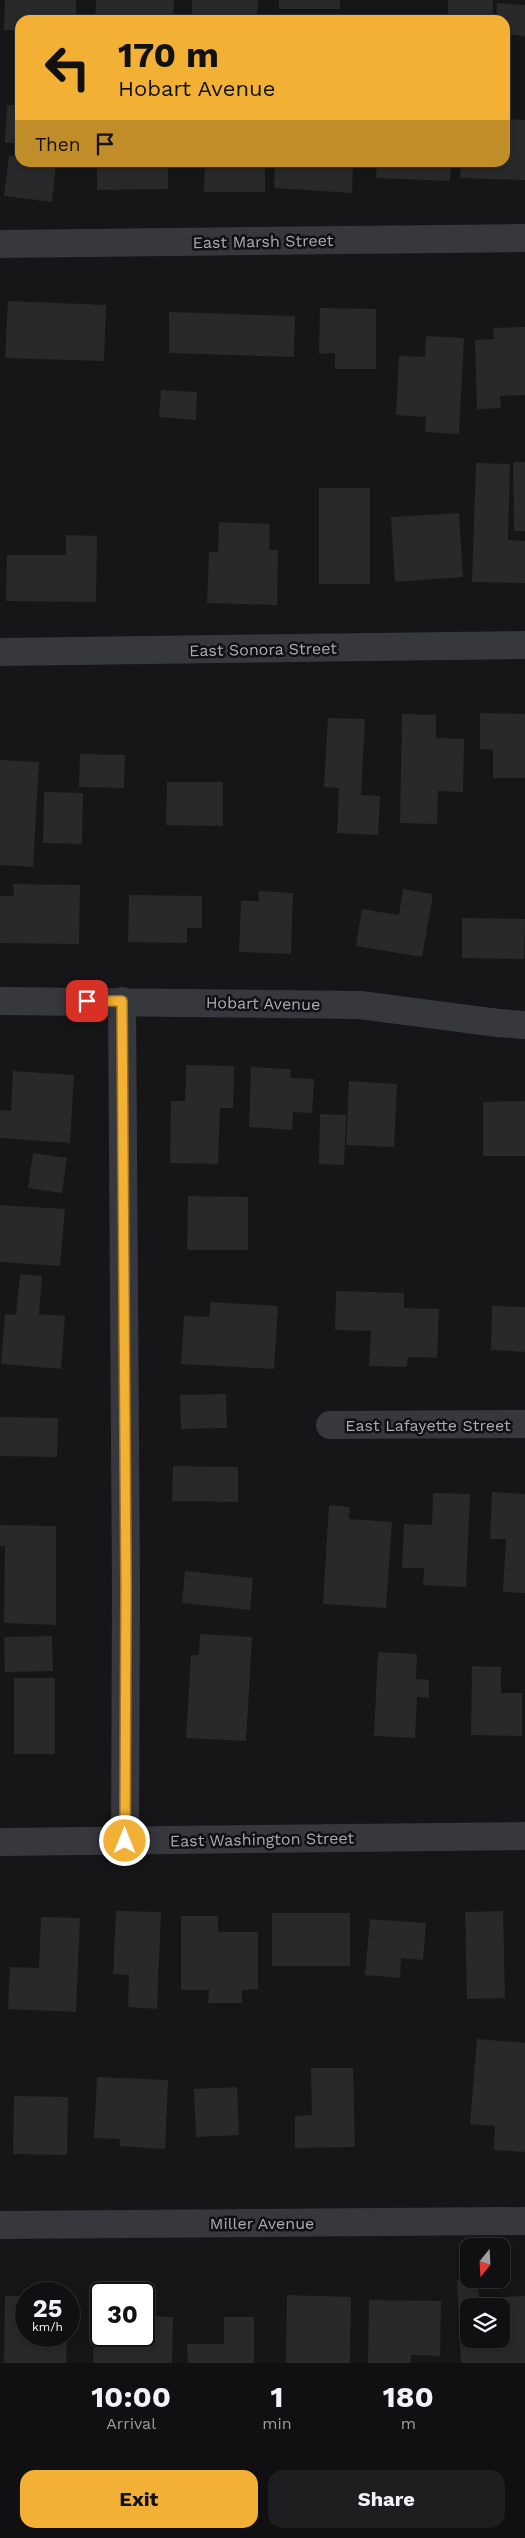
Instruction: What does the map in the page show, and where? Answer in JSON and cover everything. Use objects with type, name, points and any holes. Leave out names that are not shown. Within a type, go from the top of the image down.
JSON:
[{"type":"street","name":"East Marsh Street","points":[[0,244],[525,238]]},
{"type":"street","name":"East Sonora Street","points":[[0,652],[525,646]]},
{"type":"street","name":"Hobart Avenue","points":[[0,1001],[360,1004],[498,1023],[525,1024]]},
{"type":"street","points":[[122,1001],[126,1588],[125,1841]]},
{"type":"street","name":"East Lafayette Street","points":[[330,1425],[525,1424]]},
{"type":"street","name":"East Washington Street","points":[[0,1842],[525,1836]]},
{"type":"street","name":"Miller Avenue","points":[[0,2225],[525,2221]]},
{"type":"building","points":[[5,0],[76,0],[76,15],[15,15],[15,31],[4,30]]},
{"type":"building","points":[[96,0],[174,0],[173,15],[95,15]]},
{"type":"building","points":[[192,0],[258,0],[257,15],[192,15]]},
{"type":"building","points":[[279,0],[340,0],[340,9],[279,9]]},
{"type":"building","points":[[448,0],[493,0],[493,15],[448,15]]},
{"type":"building","points":[[497,3],[525,5],[525,36],[510,34],[510,15],[496,15]]},
{"type":"building","points":[[7,105],[15,105],[15,143],[5,143]]},
{"type":"building","points":[[510,119],[525,120],[525,180],[460,178],[461,167],[510,167]]},
{"type":"building","points":[[9,156],[15,157],[15,167],[56,167],[52,202],[4,196]]},
{"type":"building","points":[[97,167],[168,167],[168,189],[97,190]]},
{"type":"building","points":[[205,167],[265,167],[265,192],[204,192]]},
{"type":"building","points":[[275,167],[353,167],[352,193],[274,188]]},
{"type":"building","points":[[377,167],[451,167],[450,181],[376,178]]},
{"type":"building","points":[[8,301],[106,305],[104,361],[5,358]]},
{"type":"building","points":[[320,308],[376,309],[376,369],[335,369],[335,353],[319,354]]},
{"type":"building","points":[[169,312],[295,316],[294,357],[169,353]]},
{"type":"building","points":[[525,327],[525,395],[500,396],[501,408],[477,409],[475,340],[494,339],[493,328]]},
{"type":"building","points":[[426,336],[464,338],[459,434],[425,432],[426,417],[396,415],[399,356],[425,357]]},
{"type":"building","points":[[161,390],[197,392],[196,420],[159,417]]},
{"type":"building","points":[[513,462],[525,462],[525,531],[514,531]]},
{"type":"building","points":[[476,463],[510,464],[508,540],[525,541],[525,583],[472,582]]},
{"type":"building","points":[[319,488],[370,488],[370,584],[319,584]]},
{"type":"building","points":[[459,513],[463,577],[395,582],[391,517]]},
{"type":"building","points":[[219,522],[270,524],[269,550],[278,550],[277,605],[207,603],[209,552],[218,552]]},
{"type":"building","points":[[66,535],[97,536],[96,602],[6,601],[7,555],[66,555]]},
{"type":"building","points":[[480,713],[525,714],[525,778],[493,778],[493,750],[480,749]]},
{"type":"building","points":[[402,714],[436,715],[436,738],[464,739],[463,792],[438,791],[437,824],[400,823]]},
{"type":"building","points":[[328,718],[365,719],[361,795],[380,796],[378,835],[337,833],[339,788],[324,787]]},
{"type":"building","points":[[80,754],[125,755],[124,788],[79,787]]},
{"type":"building","points":[[0,760],[39,762],[33,867],[0,865]]},
{"type":"building","points":[[167,782],[223,782],[223,826],[166,825]]},
{"type":"building","points":[[44,792],[83,793],[82,844],[43,843]]},
{"type":"building","points":[[13,884],[80,885],[79,944],[0,943],[0,896],[14,896]]},
{"type":"building","points":[[403,889],[433,894],[422,957],[356,946],[362,909],[399,915]]},
{"type":"building","points":[[259,891],[293,893],[291,954],[239,952],[241,901],[259,901]]},
{"type":"building","points":[[129,895],[202,896],[202,928],[187,928],[187,943],[128,942]]},
{"type":"building","points":[[462,918],[525,919],[524,959],[462,958]]},
{"type":"building","points":[[186,1065],[234,1066],[233,1108],[220,1108],[218,1164],[170,1163],[171,1101],[185,1101]]},
{"type":"building","points":[[251,1067],[291,1069],[290,1078],[314,1079],[312,1113],[293,1112],[292,1130],[249,1127]]},
{"type":"building","points":[[13,1071],[74,1075],[70,1143],[0,1138],[0,1110],[11,1111]]},
{"type":"building","points":[[349,1081],[397,1084],[394,1147],[346,1145]]},
{"type":"building","points":[[525,1101],[525,1156],[483,1156],[483,1102]]},
{"type":"building","points":[[320,1114],[346,1115],[344,1165],[319,1164]]},
{"type":"building","points":[[33,1153],[67,1158],[62,1193],[28,1188]]},
{"type":"building","points":[[188,1196],[248,1197],[248,1250],[187,1250]]},
{"type":"building","points":[[0,1205],[65,1209],[60,1266],[0,1262]]},
{"type":"building","points":[[20,1274],[42,1276],[39,1314],[65,1316],[61,1369],[1,1364],[5,1314],[16,1315]]},
{"type":"building","points":[[336,1291],[404,1293],[404,1308],[439,1309],[437,1358],[408,1357],[407,1367],[369,1366],[371,1331],[335,1330]]},
{"type":"building","points":[[211,1302],[278,1306],[274,1369],[181,1364],[184,1316],[209,1317]]},
{"type":"building","points":[[492,1306],[525,1307],[525,1352],[491,1350]]},
{"type":"building","points":[[226,1394],[227,1428],[181,1429],[180,1395]]},
{"type":"building","points":[[0,1417],[58,1418],[57,1457],[0,1456]]},
{"type":"building","points":[[173,1466],[238,1467],[238,1502],[172,1501]]},
{"type":"building","points":[[492,1492],[525,1494],[525,1593],[503,1592],[506,1539],[490,1539]]},
{"type":"building","points":[[433,1493],[470,1494],[466,1587],[423,1585],[424,1568],[402,1568],[404,1524],[432,1525]]},
{"type":"building","points":[[329,1505],[350,1507],[349,1519],[392,1522],[386,1608],[323,1604]]},
{"type":"building","points":[[0,1525],[56,1526],[56,1625],[4,1623],[5,1546],[0,1546]]},
{"type":"building","points":[[185,1571],[253,1578],[250,1610],[182,1603]]},
{"type":"building","points":[[200,1634],[252,1637],[246,1741],[186,1738],[191,1655],[199,1655]]},
{"type":"building","points":[[52,1636],[53,1671],[5,1672],[4,1637]]},
{"type":"building","points":[[378,1652],[417,1654],[416,1679],[429,1680],[429,1698],[417,1697],[415,1738],[374,1736]]},
{"type":"building","points":[[472,1666],[501,1667],[501,1693],[522,1693],[522,1736],[471,1735]]},
{"type":"building","points":[[14,1678],[55,1678],[55,1754],[14,1754]]},
{"type":"building","points":[[116,1911],[161,1912],[157,2009],[128,2007],[129,1975],[113,1974]]},
{"type":"building","points":[[503,1911],[505,1998],[467,1999],[465,1912]]},
{"type":"building","points":[[272,1913],[350,1913],[350,1966],[272,1966]]},
{"type":"building","points":[[181,1916],[218,1916],[218,1932],[258,1932],[258,1989],[242,1990],[242,2003],[208,2003],[209,1990],[181,1990]]},
{"type":"building","points":[[41,1917],[80,1918],[76,2012],[8,2009],[10,1967],[39,1968]]},
{"type":"building","points":[[370,1919],[426,1923],[423,1960],[401,1958],[400,1978],[365,1975]]},
{"type":"building","points":[[477,2039],[525,2043],[525,2152],[494,2150],[495,2126],[470,2124]]},
{"type":"building","points":[[311,2068],[353,2068],[355,2147],[295,2148],[295,2116],[312,2115]]},
{"type":"building","points":[[97,2077],[168,2080],[165,2149],[119,2146],[120,2139],[94,2138]]},
{"type":"building","points":[[237,2087],[239,2135],[196,2137],[194,2089]]},
{"type":"building","points":[[14,2096],[68,2097],[67,2155],[13,2154]]},
{"type":"building","points":[[457,2280],[460,2280],[460,2288],[478,2288],[479,2298],[460,2298],[460,2342]]},
{"type":"building","points":[[287,2295],[351,2297],[350,2363],[286,2363]]},
{"type":"building","points":[[5,2296],[15,2296],[15,2347],[67,2347],[66,2363],[4,2363]]},
{"type":"building","points":[[525,2296],[525,2363],[461,2363],[460,2348],[510,2348],[510,2298],[479,2298]]},
{"type":"building","points":[[369,2300],[441,2301],[440,2356],[411,2355],[411,2363],[368,2363]]},
{"type":"building","points":[[155,2316],[173,2317],[172,2363],[93,2363],[94,2347],[155,2347]]},
{"type":"building","points":[[224,2317],[254,2317],[254,2363],[188,2363],[187,2344],[224,2344]]},
{"type":"route","points":[[87,1001],[122,1001],[126,1588],[125,1841]]}]
